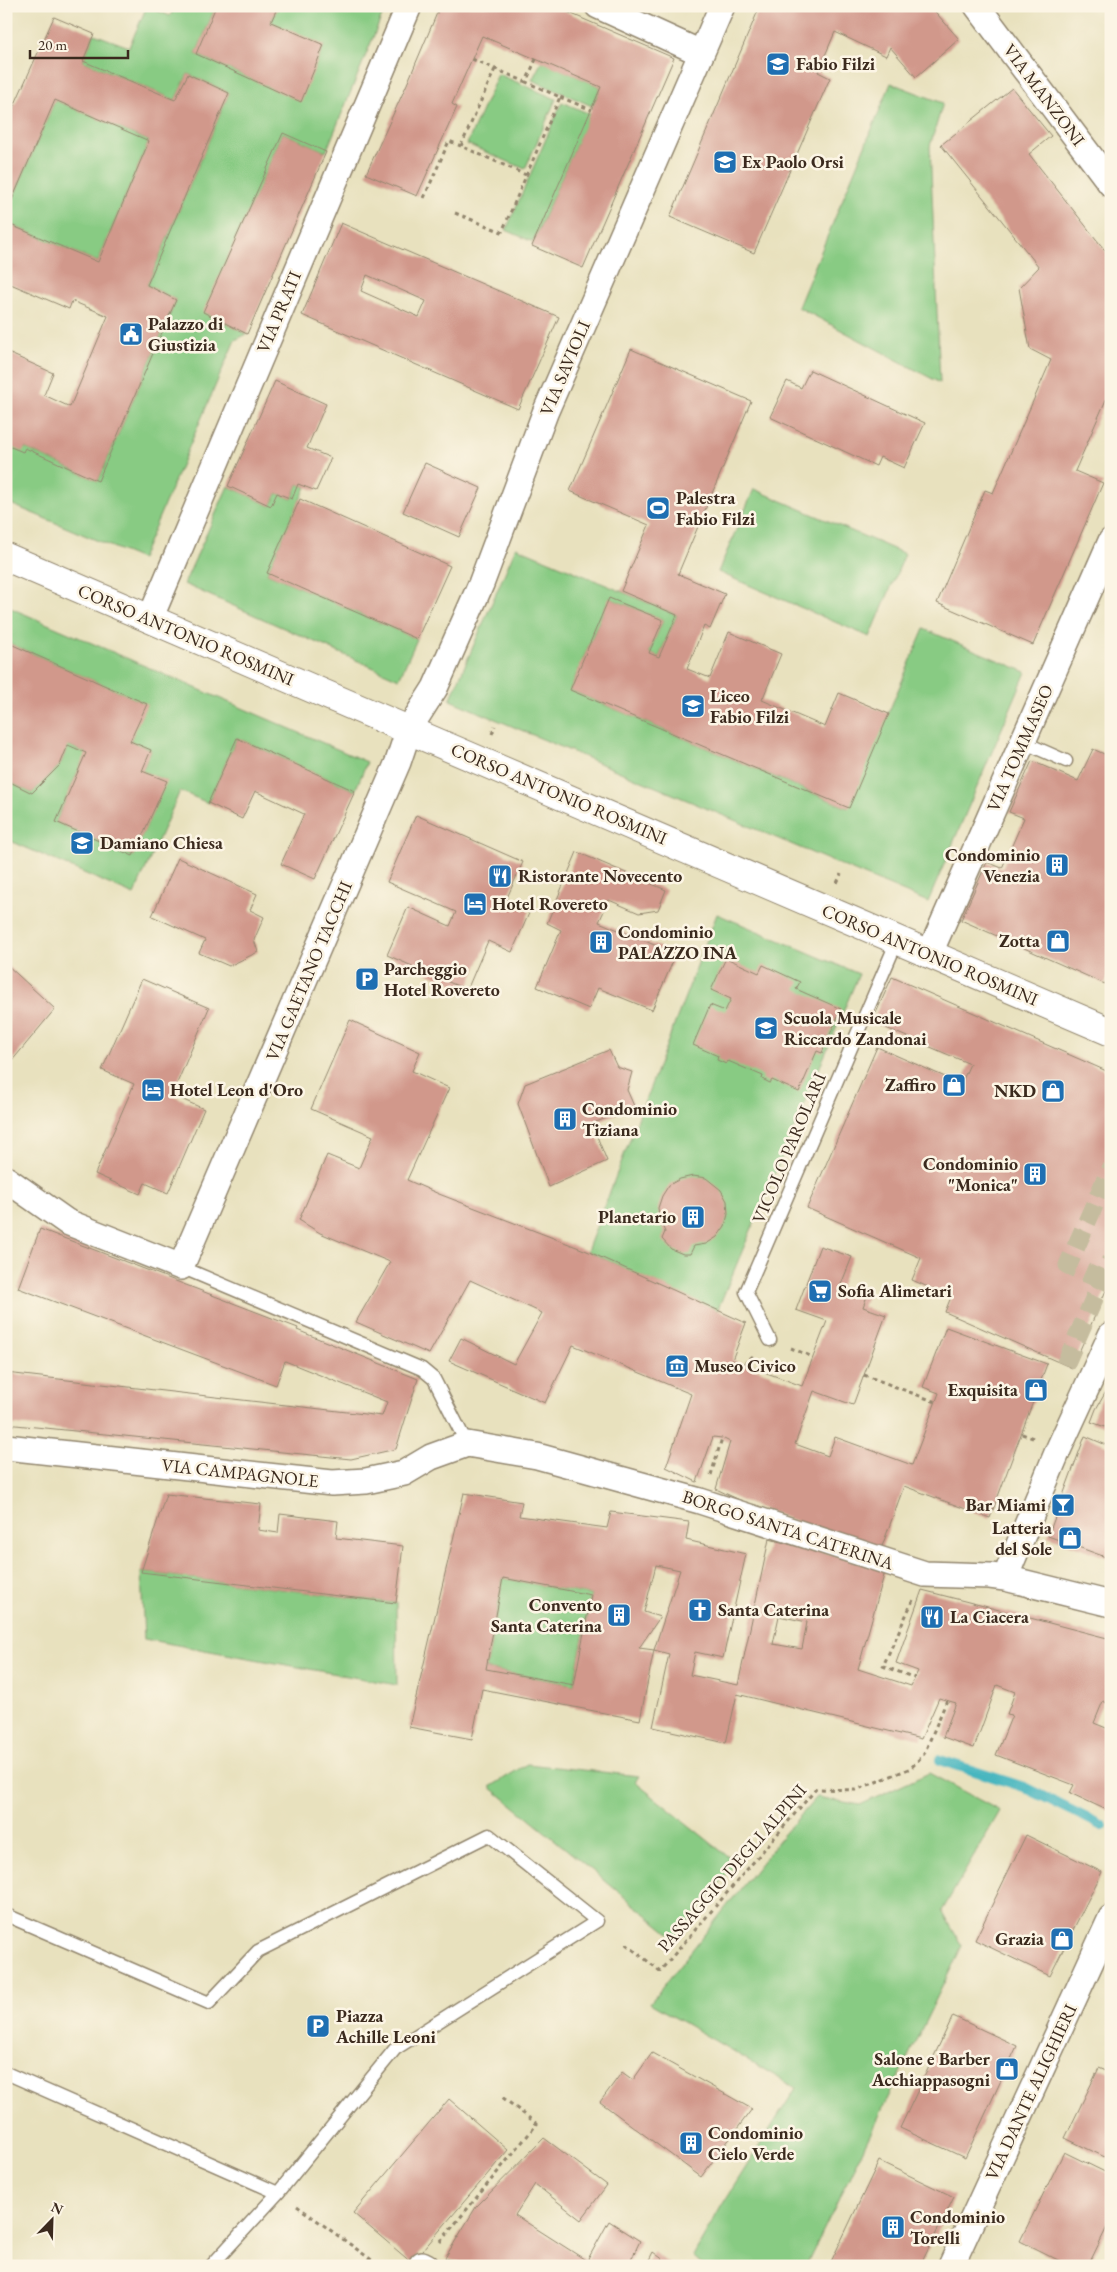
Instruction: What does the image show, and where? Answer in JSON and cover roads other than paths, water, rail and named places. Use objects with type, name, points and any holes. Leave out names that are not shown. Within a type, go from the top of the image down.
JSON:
[{"type":"main road","name":"CORSO ANTONIO ROSMINI","points":[[6,557],[409,729],[928,955],[1111,1032]]},
{"type":"street","name":"VIA PRATI","points":[[150,619],[409,6]]},
{"type":"street","points":[[598,6],[702,53]]},
{"type":"street","name":"VIA SAVIOLI","points":[[409,729],[435,688],[481,584],[544,413],[722,6]]},
{"type":"street","name":"VIA MANZONI","points":[[978,6],[1111,184]]},
{"type":"street","name":"VIA TOMMASEO","points":[[928,955],[1111,542]]},
{"type":"street","name":"VIA GAETANO TACCHI","points":[[181,1267],[398,762],[409,729]]},
{"type":"street","points":[[6,1179],[67,1222],[181,1267]]},
{"type":"street","points":[[1005,1578],[1059,1448],[1111,1335]]},
{"type":"street","name":"VIA CAMPAGNOLE","points":[[6,1448],[332,1483],[366,1481],[404,1473],[431,1457],[467,1444]]},
{"type":"street","name":"BORGO SANTA CATERINA","points":[[467,1444],[538,1456],[700,1501],[925,1574],[1005,1578],[1111,1604]]},
{"type":"street","name":"VIA DANTE ALIGHIERI","points":[[951,2266],[1111,1918]]},
{"type":"lane","points":[[1022,742],[1066,761]]},
{"type":"lane","name":"VICOLO PAROLARI","points":[[770,1340],[746,1292],[896,941]]},
{"type":"lane","points":[[181,1267],[422,1369],[434,1379],[467,1444]]},
{"type":"lane","points":[[6,1915],[208,2003],[258,1951],[489,1835],[597,1921],[395,2049],[278,2193],[211,2266]]},
{"type":"lane","points":[[6,2073],[278,2193]]},
{"type":"waterway","points":[[940,1760],[1024,1787],[1103,1826]]},
{"type":"tunnel","points":[[1102,1280],[1068,1265],[1111,1167]]},
{"type":"tunnel","points":[[1065,1365],[1111,1260]]},
{"type":"place","name":"Fabio Filzi","points":[[778,64]]},
{"type":"place","name":"Ex Paolo Orsi","points":[[725,162]]},
{"type":"place","name":"Palazzo di Giustizia","points":[[131,334]]},
{"type":"place","name":"Palestra Fabio Filzi","points":[[658,508]]},
{"type":"place","name":"Liceo Fabio Filzi","points":[[693,706]]},
{"type":"place","name":"Damiano Chiesa","points":[[82,843]]},
{"type":"place","name":"Condominio Venezia","points":[[1057,865]]},
{"type":"place","name":"Ristorante Novecento","points":[[500,876]]},
{"type":"place","name":"Hotel Rovereto","points":[[475,904]]},
{"type":"place","name":"Zotta","points":[[1058,941]]},
{"type":"place","name":"Condominio PALAZZO INA","points":[[601,942]]},
{"type":"place","name":"Parcheggio Hotel Rovereto","points":[[367,979]]},
{"type":"place","name":"Scuola Musicale Riccardo Zandonai","points":[[766,1028]]},
{"type":"place","name":"Zaffiro","points":[[954,1085]]},
{"type":"place","name":"Hotel Leon d'Oro","points":[[153,1090]]},
{"type":"place","name":"NKD","points":[[1053,1091]]},
{"type":"place","name":"Condominio Tiziana","points":[[565,1119]]},
{"type":"place","name":"Condominio \"Monica\"","points":[[1035,1174]]},
{"type":"place","name":"Planetario","points":[[693,1217]]},
{"type":"place","name":"Sofia Alimetari","points":[[820,1291]]},
{"type":"place","name":"Museo Civico","points":[[677,1366]]},
{"type":"place","name":"Exquisita","points":[[1036,1390]]},
{"type":"place","name":"Bar Miami","points":[[1063,1505]]},
{"type":"place","name":"Latteria del Sole","points":[[1070,1538]]},
{"type":"place","name":"Santa Caterina","points":[[700,1610]]},
{"type":"place","name":"Convento Santa Caterina","points":[[619,1615]]},
{"type":"place","name":"La Ciacera","points":[[932,1617]]},
{"type":"place","name":"Grazia","points":[[1062,1939]]},
{"type":"place","name":"Piazza Achille Leoni","points":[[318,2026]]},
{"type":"place","name":"Salone e Barber Acchiappasogni","points":[[1007,2069]]},
{"type":"place","name":"Condominio Cielo Verde","points":[[691,2143]]},
{"type":"place","name":"Condominio Torelli","points":[[893,2227]]}]
